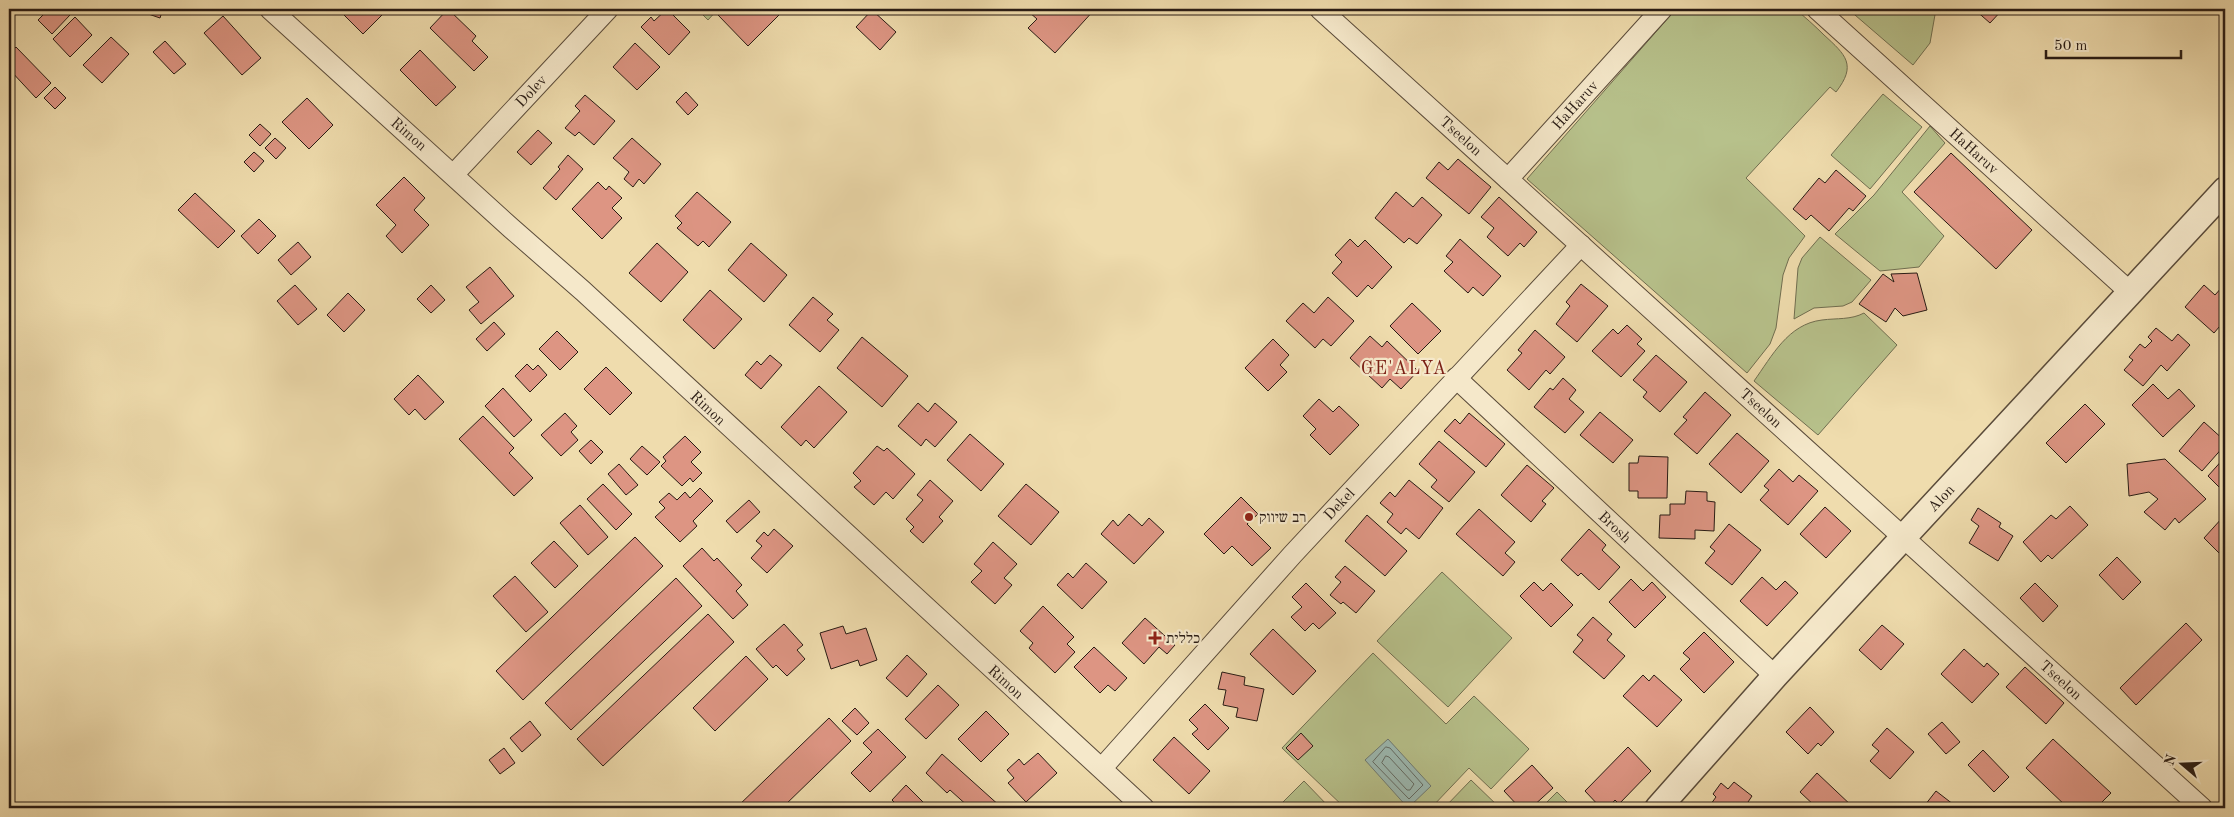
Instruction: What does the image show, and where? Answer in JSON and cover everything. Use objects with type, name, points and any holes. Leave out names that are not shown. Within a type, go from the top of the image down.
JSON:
[{"type":"street","name":"Rimon","points":[[270,9],[322,58],[454,174],[1144,808]]},
{"type":"street","name":"Dolev","points":[[454,174],[608,9]]},
{"type":"street","name":"Tseelon","points":[[1320,9],[2202,808]]},
{"type":"street","name":"HaHaruv","points":[[1508,179],[1662,9]]},
{"type":"street","name":"HaHaruv","points":[[1816,9],[2131,293]]},
{"type":"street","name":"Alon","points":[[1658,808],[1775,676],[2225,190]]},
{"type":"street","name":"Dekel","points":[[1102,768],[1293,554],[1581,245]]},
{"type":"street","name":"Brosh","points":[[1456,378],[1775,676]]},
{"type":"green space","points":[[697,9],[718,9],[708,20]]},
{"type":"green space","points":[[1676,9],[1795,9],[1838,49],[1846,61],[1846,75],[1836,92],[1830,87],[1746,178],[1805,236],[1789,258],[1783,275],[1776,328],[1770,344],[1747,373],[1527,179]]},
{"type":"green space","points":[[1848,9],[1936,9],[1930,43],[1913,65]]},
{"type":"green space","points":[[1883,94],[1922,127],[1870,189],[1831,155]]},
{"type":"green space","points":[[1930,126],[1945,143],[1902,192],[1944,236],[1919,267],[1880,271],[1835,234],[1874,195]]},
{"type":"green space","points":[[1820,237],[1871,280],[1852,302],[1843,306],[1814,308],[1794,319],[1798,268],[1802,258]]},
{"type":"green space","points":[[1864,313],[1897,345],[1818,435],[1754,381],[1774,352],[1790,334],[1810,323],[1849,318]]},
{"type":"green space","points":[[1442,572],[1512,638],[1448,707],[1377,641]]},
{"type":"green space","points":[[1373,653],[1446,724],[1474,696],[1529,749],[1491,789],[1469,768],[1431,808],[1345,808],[1282,748]]},
{"type":"green space","points":[[1471,780],[1500,808],[1444,808]]},
{"type":"green space","points":[[1304,781],[1330,808],[1277,808]]},
{"type":"green space","points":[[1557,792],[1573,808],[1541,808]]},
{"type":"water","points":[[1388,739],[1431,786],[1408,808],[1365,760]]},
{"type":"building","points":[[49,9],[64,9],[70,15],[52,34],[38,20]]},
{"type":"building","points":[[134,9],[163,9],[160,18]]},
{"type":"building","points":[[345,9],[387,10],[363,34],[341,12]]},
{"type":"building","points":[[448,9],[476,36],[472,41],[488,57],[474,71],[430,28]]},
{"type":"building","points":[[667,9],[690,32],[669,55],[641,27],[651,17],[654,21]]},
{"type":"building","points":[[724,9],[785,9],[748,46],[718,15]]},
{"type":"building","points":[[1032,9],[1095,9],[1055,53],[1028,28],[1037,19],[1029,12]]},
{"type":"building","points":[[1974,9],[2003,9],[1990,23]]},
{"type":"building","points":[[872,10],[896,32],[880,50],[856,27]]},
{"type":"building","points":[[223,16],[261,58],[242,75],[204,33]]},
{"type":"building","points":[[75,17],[92,35],[70,57],[53,39]]},
{"type":"building","points":[[111,37],[129,54],[102,83],[83,65]]},
{"type":"building","points":[[165,41],[186,64],[174,74],[153,52]]},
{"type":"building","points":[[635,43],[660,67],[637,90],[613,67]]},
{"type":"building","points":[[16,47],[51,83],[36,98],[9,69],[9,54]]},
{"type":"building","points":[[420,50],[456,87],[436,106],[400,70]]},
{"type":"building","points":[[55,87],[66,98],[55,109],[44,98]]},
{"type":"building","points":[[686,92],[698,105],[688,115],[676,102]]},
{"type":"building","points":[[585,95],[615,121],[594,145],[579,132],[575,136],[565,128],[580,111],[575,106]]},
{"type":"building","points":[[307,98],[333,125],[309,149],[282,122]]},
{"type":"building","points":[[260,124],[271,134],[260,146],[249,135]]},
{"type":"building","points":[[538,130],[552,143],[531,165],[517,152]]},
{"type":"building","points":[[275,138],[286,148],[276,159],[265,148]]},
{"type":"building","points":[[632,138],[661,164],[644,184],[639,179],[633,187],[624,179],[629,172],[613,158]]},
{"type":"building","points":[[254,152],[264,161],[254,172],[244,162]]},
{"type":"building","points":[[1951,153],[2032,230],[1996,269],[1914,192]]},
{"type":"building","points":[[568,155],[583,169],[556,200],[543,188],[560,169],[558,167]]},
{"type":"building","points":[[1458,159],[1491,187],[1469,214],[1426,178],[1439,162],[1448,170]]},
{"type":"building","points":[[1836,170],[1866,196],[1853,211],[1849,208],[1829,231],[1811,215],[1806,220],[1793,209],[1819,178],[1825,183]]},
{"type":"building","points":[[404,177],[425,198],[414,210],[429,225],[402,253],[386,236],[396,225],[376,205]]},
{"type":"building","points":[[598,182],[606,190],[609,186],[622,198],[612,208],[622,218],[602,239],[572,209]]},
{"type":"building","points":[[697,192],[731,222],[709,247],[703,241],[698,246],[677,228],[682,223],[675,216]]},
{"type":"building","points":[[1396,192],[1413,207],[1422,197],[1442,215],[1417,244],[1409,238],[1404,243],[1375,218]]},
{"type":"building","points":[[195,193],[235,231],[218,248],[178,210]]},
{"type":"building","points":[[1499,197],[1537,232],[1524,247],[1520,243],[1508,256],[1487,237],[1494,228],[1481,217]]},
{"type":"building","points":[[259,219],[276,236],[258,254],[241,236]]},
{"type":"building","points":[[1350,239],[1358,247],[1365,240],[1392,267],[1372,289],[1368,285],[1357,297],[1332,273],[1342,262],[1335,255]]},
{"type":"building","points":[[1460,239],[1501,276],[1483,296],[1473,287],[1468,293],[1444,271],[1453,262],[1446,256]]},
{"type":"building","points":[[298,242],[311,257],[291,275],[278,260]]},
{"type":"building","points":[[657,243],[688,272],[661,302],[629,273]]},
{"type":"building","points":[[751,243],[787,275],[764,302],[728,270]]},
{"type":"building","points":[[490,267],[514,296],[481,324],[469,310],[479,302],[466,287]]},
{"type":"building","points":[[1917,273],[1927,310],[1903,316],[1895,308],[1886,322],[1859,304],[1883,274],[1894,282],[1891,274]]},
{"type":"building","points":[[1581,284],[1608,306],[1577,342],[1556,324],[1570,306],[1566,302]]},
{"type":"building","points":[[295,285],[317,309],[298,325],[277,301]]},
{"type":"building","points":[[431,285],[445,300],[431,313],[417,299]]},
{"type":"building","points":[[2204,285],[2215,295],[2223,286],[2225,287],[2225,320],[2214,333],[2185,307]]},
{"type":"building","points":[[710,290],[742,319],[714,349],[683,320]]},
{"type":"building","points":[[348,293],[365,310],[344,332],[327,315]]},
{"type":"building","points":[[813,297],[833,314],[827,320],[839,330],[820,352],[789,325]]},
{"type":"building","points":[[1328,297],[1354,321],[1331,346],[1323,339],[1315,348],[1286,321],[1303,303],[1314,313]]},
{"type":"building","points":[[1412,303],[1441,331],[1418,354],[1390,326]]},
{"type":"building","points":[[494,322],[505,334],[487,351],[476,339]]},
{"type":"building","points":[[1627,325],[1642,339],[1637,344],[1645,351],[1621,377],[1592,351],[1613,329],[1618,334]]},
{"type":"building","points":[[2156,328],[2172,341],[2178,334],[2190,345],[2167,371],[2161,365],[2143,386],[2124,370],[2133,360],[2129,357],[2140,344],[2145,348],[2152,341],[2148,337]]},
{"type":"building","points":[[1535,330],[1565,357],[1550,374],[1546,370],[1529,390],[1507,370],[1522,353],[1518,350]]},
{"type":"building","points":[[557,331],[578,352],[560,370],[539,349]]},
{"type":"building","points":[[1370,336],[1382,347],[1387,341],[1418,371],[1401,389],[1390,379],[1382,388],[1350,358]]},
{"type":"building","points":[[862,337],[908,376],[882,407],[837,368]]},
{"type":"building","points":[[1273,339],[1289,355],[1280,365],[1287,372],[1268,391],[1245,368]]},
{"type":"building","points":[[770,355],[782,365],[761,389],[745,375],[757,361],[761,365]]},
{"type":"building","points":[[1656,355],[1687,382],[1660,412],[1643,397],[1647,392],[1633,380]]},
{"type":"building","points":[[527,364],[533,370],[538,365],[547,375],[530,392],[515,376]]},
{"type":"building","points":[[606,367],[632,393],[610,415],[584,389]]},
{"type":"building","points":[[418,375],[444,402],[425,420],[415,409],[409,415],[394,399]]},
{"type":"building","points":[[1563,378],[1576,390],[1569,399],[1584,412],[1565,433],[1534,407],[1550,388],[1553,390]]},
{"type":"building","points":[[2153,384],[2168,399],[2179,389],[2195,406],[2163,437],[2132,405]]},
{"type":"building","points":[[819,386],[847,412],[814,448],[806,440],[801,446],[781,427]]},
{"type":"building","points":[[503,388],[532,420],[514,437],[485,406]]},
{"type":"building","points":[[1705,392],[1731,415],[1697,454],[1674,434],[1687,420],[1683,417]]},
{"type":"building","points":[[1319,399],[1333,412],[1339,406],[1359,425],[1330,455],[1310,435],[1316,429],[1303,416]]},
{"type":"building","points":[[918,403],[928,412],[935,403],[957,422],[935,447],[926,439],[921,446],[898,426]]},
{"type":"building","points":[[2085,404],[2105,424],[2066,463],[2046,443]]},
{"type":"building","points":[[1600,412],[1633,440],[1613,463],[1580,435]]},
{"type":"building","points":[[565,413],[577,426],[571,432],[578,440],[561,456],[541,435]]},
{"type":"building","points":[[1469,413],[1505,444],[1486,467],[1444,431],[1455,419],[1460,424]]},
{"type":"building","points":[[483,416],[514,448],[509,453],[533,478],[514,496],[459,439]]},
{"type":"building","points":[[2204,422],[2225,441],[2225,445],[2202,471],[2179,451]]},
{"type":"building","points":[[1737,433],[1769,461],[1741,493],[1709,464]]},
{"type":"building","points":[[970,434],[1004,464],[981,491],[947,460]]},
{"type":"building","points":[[685,436],[701,452],[691,462],[702,473],[693,482],[690,478],[682,486],[661,466],[666,461],[663,457]]},
{"type":"building","points":[[591,440],[603,452],[591,464],[579,451]]},
{"type":"building","points":[[1439,441],[1475,472],[1449,502],[1431,487],[1437,480],[1419,464]]},
{"type":"building","points":[[642,446],[660,462],[647,475],[630,459]]},
{"type":"building","points":[[877,446],[884,451],[887,448],[915,474],[893,499],[886,492],[874,505],[854,487],[861,481],[853,473]]},
{"type":"building","points":[[1639,456],[1668,457],[1667,498],[1638,498],[1638,491],[1629,491],[1629,463],[1638,463]]},
{"type":"building","points":[[2225,457],[2225,493],[2208,476]]},
{"type":"building","points":[[2165,459],[2206,499],[2179,523],[2175,518],[2165,530],[2144,512],[2158,499],[2149,492],[2129,496],[2127,464]]},
{"type":"building","points":[[619,464],[638,485],[626,495],[608,474]]},
{"type":"building","points":[[1527,465],[1554,488],[1542,501],[1546,504],[1531,522],[1501,495]]},
{"type":"building","points":[[1779,469],[1793,482],[1799,475],[1818,491],[1788,525],[1760,500],[1769,490],[1764,486]]},
{"type":"building","points":[[930,480],[953,501],[939,517],[943,521],[923,543],[910,531],[914,527],[906,519],[923,500],[917,495]]},
{"type":"building","points":[[1409,480],[1443,508],[1419,539],[1406,528],[1401,534],[1387,522],[1393,514],[1380,503],[1390,492],[1395,497]]},
{"type":"building","points":[[603,484],[632,514],[616,530],[587,499]]},
{"type":"building","points":[[1026,484],[1059,512],[1031,545],[998,516]]},
{"type":"building","points":[[700,488],[713,501],[693,521],[697,526],[680,542],[655,517],[665,508],[659,502],[669,493],[677,500],[685,492],[690,498]]},
{"type":"building","points":[[1686,491],[1707,492],[1707,501],[1715,502],[1714,531],[1695,530],[1695,539],[1659,538],[1660,515],[1670,515],[1670,504],[1685,504]]},
{"type":"building","points":[[1241,497],[1258,514],[1247,524],[1271,548],[1252,566],[1232,546],[1224,554],[1204,534]]},
{"type":"building","points":[[749,500],[760,512],[737,533],[726,521]]},
{"type":"building","points":[[580,505],[608,537],[588,555],[560,523]]},
{"type":"building","points":[[2070,506],[2088,525],[2052,559],[2048,555],[2041,562],[2023,542],[2051,515],[2056,519]]},
{"type":"building","points":[[1825,507],[1851,531],[1826,558],[1800,534]]},
{"type":"building","points":[[1978,508],[2001,523],[1999,527],[2013,536],[1998,561],[1969,543],[1979,526],[1971,520]]},
{"type":"building","points":[[1479,509],[1515,542],[1505,553],[1515,562],[1503,576],[1456,534]]},
{"type":"building","points":[[1129,514],[1142,526],[1149,518],[1164,532],[1134,564],[1101,534],[1113,520],[1118,526]]},
{"type":"building","points":[[1367,515],[1407,551],[1385,576],[1345,541]]},
{"type":"building","points":[[2223,517],[2225,519],[2225,559],[2204,538]]},
{"type":"building","points":[[1729,524],[1761,550],[1732,585],[1705,563],[1715,551],[1710,547]]},
{"type":"building","points":[[774,529],[793,546],[767,573],[751,558],[762,546],[756,541],[764,532],[768,536]]},
{"type":"building","points":[[1589,529],[1606,545],[1602,550],[1620,567],[1599,590],[1581,573],[1578,576],[1561,560]]},
{"type":"building","points":[[635,537],[663,566],[523,700],[496,671]]},
{"type":"building","points":[[554,541],[578,566],[555,588],[531,563]]},
{"type":"building","points":[[993,542],[1017,564],[1004,578],[1012,585],[995,604],[971,582],[982,571],[974,564]]},
{"type":"building","points":[[702,548],[714,561],[717,558],[742,585],[736,591],[748,605],[733,619],[683,566]]},
{"type":"building","points":[[2117,557],[2141,582],[2123,600],[2099,575]]},
{"type":"building","points":[[1086,563],[1107,582],[1082,609],[1057,585],[1068,573],[1073,578]]},
{"type":"building","points":[[1345,566],[1375,591],[1356,613],[1343,602],[1341,604],[1330,595],[1341,582],[1335,577]]},
{"type":"building","points":[[515,576],[548,612],[526,632],[493,596]]},
{"type":"building","points":[[1762,577],[1776,590],[1785,581],[1798,593],[1767,626],[1740,601]]},
{"type":"building","points":[[676,578],[702,606],[571,730],[545,703]]},
{"type":"building","points":[[1631,579],[1643,591],[1652,582],[1666,597],[1635,628],[1609,602]]},
{"type":"building","points":[[1534,582],[1543,591],[1551,583],[1573,605],[1551,627],[1520,596]]},
{"type":"building","points":[[1306,583],[1336,613],[1319,629],[1313,623],[1305,631],[1291,617],[1302,607],[1292,597]]},
{"type":"building","points":[[2035,583],[2058,606],[2043,622],[2020,598]]},
{"type":"building","points":[[1043,606],[1074,637],[1067,644],[1075,652],[1055,673],[1029,648],[1033,643],[1020,631]]},
{"type":"building","points":[[708,614],[734,642],[603,766],[577,739]]},
{"type":"building","points":[[1593,617],[1612,634],[1607,640],[1625,656],[1604,679],[1573,652],[1583,640],[1577,635]]},
{"type":"building","points":[[1145,618],[1175,645],[1167,654],[1159,647],[1144,664],[1122,643]]},
{"type":"building","points":[[2186,623],[2202,640],[2136,705],[2120,688]]},
{"type":"building","points":[[784,624],[803,645],[797,650],[805,659],[787,676],[776,665],[773,668],[756,649]]},
{"type":"building","points":[[1882,625],[1904,644],[1881,670],[1859,650]]},
{"type":"building","points":[[843,626],[846,634],[866,628],[877,660],[860,666],[858,660],[831,669],[820,633]]},
{"type":"building","points":[[1273,629],[1316,671],[1293,695],[1250,654]]},
{"type":"building","points":[[1704,632],[1734,662],[1704,693],[1680,669],[1690,659],[1683,653]]},
{"type":"building","points":[[1094,647],[1127,678],[1115,691],[1108,685],[1100,693],[1074,667]]},
{"type":"building","points":[[1964,649],[1984,667],[1987,663],[1999,674],[1972,703],[1941,674]]},
{"type":"building","points":[[907,655],[927,674],[907,697],[886,678]]},
{"type":"building","points":[[746,656],[768,679],[715,731],[693,708]]},
{"type":"building","points":[[2025,667],[2064,703],[2046,724],[2006,687]]},
{"type":"building","points":[[1222,672],[1245,677],[1244,685],[1264,689],[1257,721],[1236,717],[1238,708],[1223,705],[1226,690],[1218,689]]},
{"type":"building","points":[[1643,675],[1649,681],[1654,675],[1682,700],[1657,727],[1623,696]]},
{"type":"building","points":[[938,685],[959,705],[926,739],[905,719]]},
{"type":"building","points":[[1205,704],[1229,728],[1208,750],[1192,734],[1198,729],[1189,720]]},
{"type":"building","points":[[1810,707],[1834,732],[1821,746],[1818,743],[1808,754],[1786,732]]},
{"type":"building","points":[[855,708],[869,723],[857,735],[842,721]]},
{"type":"building","points":[[986,711],[1009,734],[981,762],[958,739]]},
{"type":"building","points":[[829,718],[851,741],[782,808],[736,808]]},
{"type":"building","points":[[530,721],[541,735],[522,752],[510,738]]},
{"type":"building","points":[[1942,722],[1960,742],[1946,754],[1928,734]]},
{"type":"building","points":[[1887,728],[1914,752],[1890,779],[1870,761],[1879,751],[1872,745]]},
{"type":"building","points":[[878,729],[906,757],[870,792],[851,773],[872,752],[863,743]]},
{"type":"building","points":[[1301,733],[1313,746],[1298,760],[1286,748]]},
{"type":"building","points":[[1174,737],[1210,771],[1189,794],[1153,760]]},
{"type":"building","points":[[2053,739],[2111,793],[2096,808],[2068,808],[2026,768]]},
{"type":"building","points":[[1628,747],[1651,771],[1619,804],[1615,800],[1608,808],[1601,808],[1585,791]]},
{"type":"building","points":[[504,748],[515,763],[500,774],[489,760]]},
{"type":"building","points":[[1983,750],[2009,777],[1994,792],[1968,765]]},
{"type":"building","points":[[1038,753],[1057,773],[1026,802],[1008,783],[1014,778],[1007,770],[1019,759],[1024,765]]},
{"type":"building","points":[[942,754],[1001,807],[970,808],[950,790],[947,793],[926,773]]},
{"type":"building","points":[[1532,765],[1553,788],[1531,808],[1520,808],[1504,791]]},
{"type":"building","points":[[1817,773],[1854,808],[1817,808],[1800,792]]},
{"type":"building","points":[[1734,782],[1752,796],[1748,802],[1757,808],[1708,808],[1716,797],[1713,794],[1721,783],[1728,789]]},
{"type":"building","points":[[906,785],[923,802],[917,808],[900,808],[892,800]]},
{"type":"building","points":[[1936,791],[1958,808],[1929,808],[1925,805]]},
{"type":"place","name":"רב שיווק","points":[[1249,517]]},
{"type":"place","name":"כללית","points":[[1155,638]]},
{"type":"district","name":"GE'ALYA","points":[[1404,368]]}]
